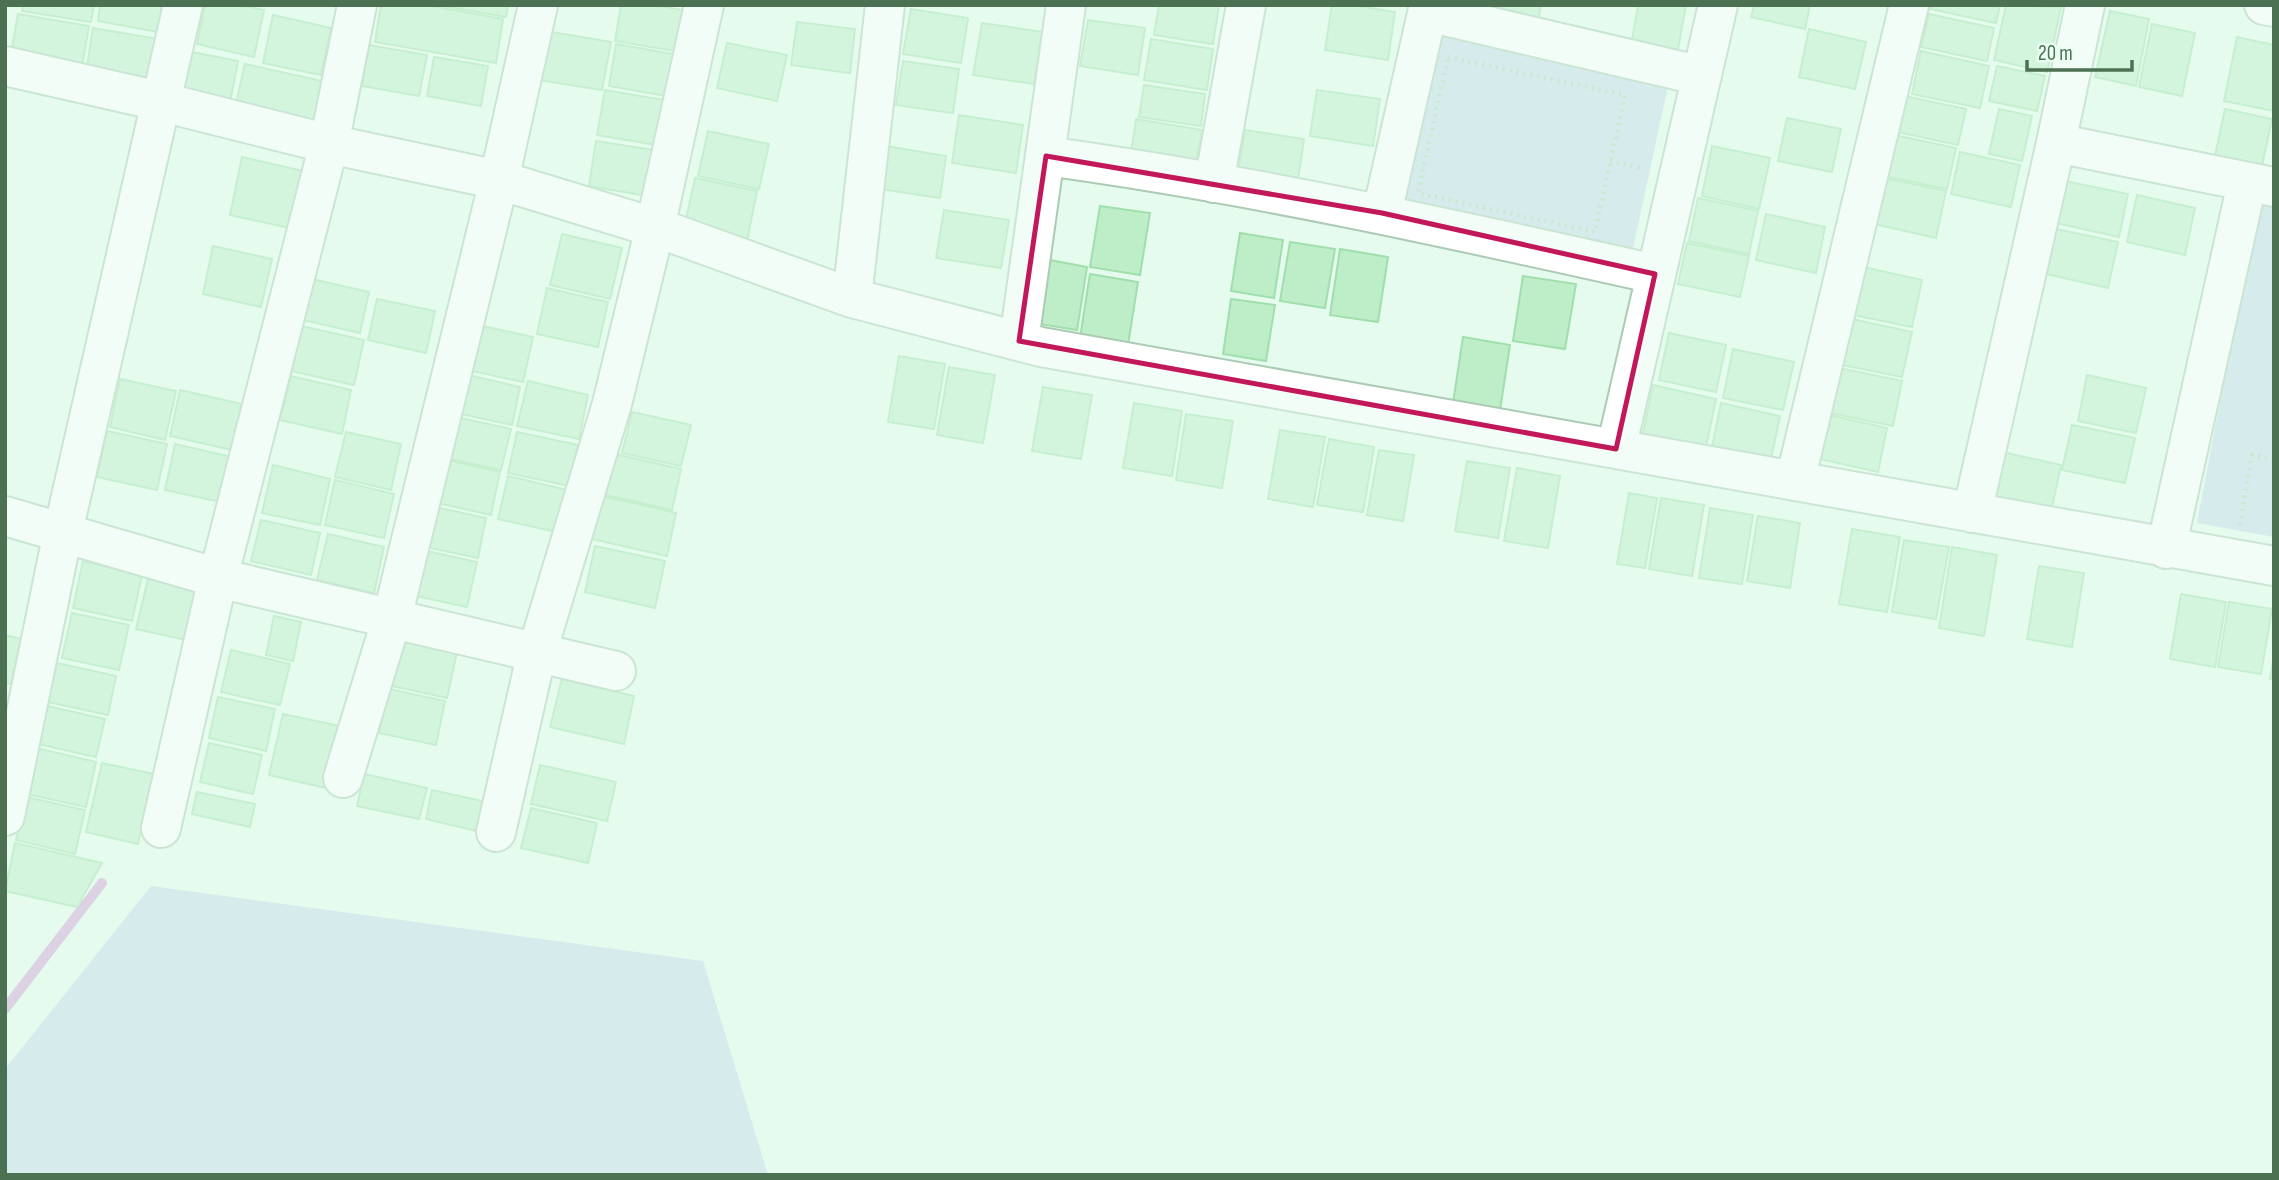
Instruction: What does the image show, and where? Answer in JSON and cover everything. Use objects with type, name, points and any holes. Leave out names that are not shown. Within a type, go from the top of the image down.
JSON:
[{"type":"street","points":[[5,816],[63,532],[183,5]]},
{"type":"street","points":[[161,828],[218,578],[328,144],[357,5]]},
{"type":"street","points":[[343,778],[392,618],[499,180],[538,5]]},
{"type":"street","points":[[496,832],[537,652],[612,404],[655,228],[704,5]]},
{"type":"street","points":[[852,298],[885,5]]},
{"type":"street","points":[[1019,341],[1066,5]]},
{"type":"street","points":[[1214,183],[1246,5]]},
{"type":"street","points":[[1616,449],[1718,5]]},
{"type":"street","points":[[1795,481],[1909,5]]},
{"type":"street","points":[[1972,513],[2085,5]]},
{"type":"street","points":[[2264,5],[2274,7]]},
{"type":"street","points":[[1382,213],[1429,9],[1702,76]]},
{"type":"street","points":[[5,66],[328,144],[499,180],[655,228],[852,298],[1041,347],[2166,549],[2274,566]]},
{"type":"street","points":[[2056,144],[2260,185],[2166,549]]},
{"type":"street","points":[[1046,156],[1117,165],[1382,213],[1655,274]]},
{"type":"street","points":[[5,516],[218,578],[616,671]]},
{"type":"path","points":[[1448,57],[1625,95],[1595,232],[1418,193],[1448,57]]},
{"type":"path","points":[[2234,560],[2252,455],[2274,459]]},
{"type":"highlighted area","points":[[1046,156],[1382,213],[1655,274],[1616,449],[1019,341]]},
{"type":"shaded area","points":[[1434,25],[1670,77],[1632,253],[1395,201]]},
{"type":"shaded area","points":[[2258,202],[2274,205],[2274,537],[2197,523]]},
{"type":"shaded area","points":[[151,886],[703,961],[768,1175],[5,1175],[5,1069]]},
{"type":"building","points":[[23,5],[94,5],[91,22],[22,11]]},
{"type":"building","points":[[100,5],[169,5],[164,33],[98,21]]},
{"type":"building","points":[[205,5],[239,5],[264,10],[254,57],[197,44]]},
{"type":"building","points":[[381,5],[426,5],[503,19],[496,63],[375,42]]},
{"type":"building","points":[[438,5],[508,5],[506,17]]},
{"type":"building","points":[[621,5],[654,5],[688,11],[681,52],[615,41]]},
{"type":"building","points":[[1159,5],[1219,5],[1213,44],[1154,35]]},
{"type":"building","points":[[1332,5],[1352,5],[1395,12],[1388,60],[1325,50]]},
{"type":"building","points":[[1494,5],[1541,5],[1538,21],[1493,13]]},
{"type":"building","points":[[1638,5],[1686,5],[1677,54],[1631,46]]},
{"type":"building","points":[[1754,5],[1810,5],[1805,29],[1751,17]]},
{"type":"building","points":[[1930,5],[2000,5],[1996,23],[1930,9]]},
{"type":"building","points":[[2006,5],[2061,7],[2047,72],[1994,60]]},
{"type":"building","points":[[911,9],[968,18],[961,63],[903,54]]},
{"type":"building","points":[[2110,11],[2149,19],[2136,86],[2095,77]]},
{"type":"building","points":[[18,14],[89,26],[81,71],[10,59]]},
{"type":"building","points":[[1929,14],[1994,28],[1987,61],[1921,47]]},
{"type":"building","points":[[273,15],[331,28],[321,75],[263,63]]},
{"type":"building","points":[[1088,20],[1145,28],[1138,75],[1080,66]]},
{"type":"building","points":[[797,22],[855,29],[850,73],[791,65]]},
{"type":"building","points":[[982,23],[1043,32],[1034,84],[973,75]]},
{"type":"building","points":[[2152,24],[2195,33],[2182,96],[2139,87]]},
{"type":"building","points":[[93,28],[158,39],[150,84],[86,73]]},
{"type":"building","points":[[1809,29],[1866,42],[1855,89],[1799,77]]},
{"type":"building","points":[[546,31],[611,42],[602,90],[538,80]]},
{"type":"building","points":[[2237,37],[2274,45],[2274,111],[2224,101]]},
{"type":"building","points":[[1151,39],[1213,49],[1207,90],[1144,80]]},
{"type":"building","points":[[727,43],[787,55],[777,101],[717,88]]},
{"type":"building","points":[[616,44],[679,55],[672,97],[609,86]]},
{"type":"building","points":[[369,45],[427,55],[419,96],[362,86]]},
{"type":"building","points":[[1921,51],[1989,66],[1980,108],[1912,94]]},
{"type":"building","points":[[192,52],[238,61],[229,108],[182,98]]},
{"type":"building","points":[[434,57],[488,66],[481,106],[427,96]]},
{"type":"building","points":[[903,61],[959,69],[953,113],[896,105]]},
{"type":"building","points":[[245,64],[322,81],[312,129],[234,113]]},
{"type":"building","points":[[1997,66],[2045,76],[2037,111],[1989,101]]},
{"type":"building","points":[[1144,85],[1205,94],[1201,126],[1139,117]]},
{"type":"building","points":[[605,90],[670,101],[662,146],[597,135]]},
{"type":"building","points":[[1317,90],[1380,99],[1373,146],[1310,136]]},
{"type":"building","points":[[1905,96],[1966,109],[1958,145],[1897,132]]},
{"type":"building","points":[[1999,109],[2032,116],[2022,161],[1989,154]]},
{"type":"building","points":[[2225,109],[2272,119],[2259,180],[2212,170]]},
{"type":"building","points":[[959,115],[1023,125],[1016,173],[952,163]]},
{"type":"building","points":[[1787,118],[1841,129],[1832,172],[1778,161]]},
{"type":"building","points":[[1136,119],[1202,130],[1195,170],[1130,160]]},
{"type":"building","points":[[1245,130],[1304,139],[1297,187],[1237,178]]},
{"type":"building","points":[[708,131],[769,144],[759,189],[698,176]]},
{"type":"building","points":[[1894,135],[1956,148],[1947,189],[1885,176]]},
{"type":"building","points":[[596,141],[660,151],[653,197],[589,186]]},
{"type":"building","points":[[886,146],[946,156],[940,198],[880,189]]},
{"type":"building","points":[[1712,146],[1770,158],[1759,209],[1702,196]]},
{"type":"building","points":[[1960,152],[2020,165],[2011,207],[1951,194]]},
{"type":"building","points":[[242,157],[303,171],[290,228],[230,215]]},
{"type":"building","points":[[695,178],[757,191],[747,241],[684,229]]},
{"type":"building","points":[[1884,178],[1946,191],[1936,238],[1874,224]]},
{"type":"building","points":[[2065,181],[2128,194],[2119,237],[2056,223]]},
{"type":"building","points":[[2137,195],[2195,208],[2185,255],[2127,242]]},
{"type":"building","points":[[1698,198],[1758,211],[1749,254],[1689,241]]},
{"type":"building","points":[[1100,206],[1150,213],[1140,275],[1090,267]]},
{"type":"building","points":[[944,210],[1009,220],[1001,268],[936,258]]},
{"type":"building","points":[[1766,214],[1825,227],[1816,273],[1756,260]]},
{"type":"building","points":[[2056,229],[2118,242],[2108,288],[2046,274]]},
{"type":"building","points":[[1240,233],[1283,240],[1274,298],[1231,291]]},
{"type":"building","points":[[562,234],[622,248],[610,299],[550,285]]},
{"type":"building","points":[[1290,242],[1335,249],[1325,308],[1280,301]]},
{"type":"building","points":[[1687,243],[1749,256],[1740,297],[1678,284]]},
{"type":"building","points":[[213,246],[272,259],[261,307],[203,294]]},
{"type":"building","points":[[1340,249],[1388,257],[1378,322],[1330,315]]},
{"type":"building","points":[[1050,260],[1087,267],[1077,330],[1040,324]]},
{"type":"building","points":[[1863,267],[1922,280],[1912,327],[1853,315]]},
{"type":"building","points":[[1090,274],[1138,282],[1128,345],[1080,338]]},
{"type":"building","points":[[1523,276],[1576,284],[1565,349],[1513,341]]},
{"type":"building","points":[[312,279],[369,292],[360,333],[303,320]]},
{"type":"building","points":[[547,288],[608,302],[598,347],[537,334]]},
{"type":"building","points":[[377,299],[435,311],[426,353],[368,340]]},
{"type":"building","points":[[1231,299],[1275,305],[1266,361],[1223,354]]},
{"type":"building","points":[[1852,319],[1912,332],[1902,377],[1842,365]]},
{"type":"building","points":[[478,325],[533,337],[523,382],[468,370]]},
{"type":"building","points":[[301,326],[364,340],[354,385],[291,371]]},
{"type":"building","points":[[1669,333],[1726,345],[1716,392],[1659,380]]},
{"type":"building","points":[[1463,337],[1510,345],[1500,410],[1453,403]]},
{"type":"building","points":[[1733,349],[1794,362],[1783,410],[1723,398]]},
{"type":"building","points":[[899,356],[945,364],[934,429],[888,422]]},
{"type":"building","points":[[949,367],[995,375],[983,443],[937,435]]},
{"type":"building","points":[[1839,368],[1902,381],[1893,426],[1830,413]]},
{"type":"building","points":[[464,374],[520,387],[512,425],[456,413]]},
{"type":"building","points":[[2087,375],[2146,388],[2136,433],[2078,421]]},
{"type":"building","points":[[291,376],[351,390],[342,434],[280,420]]},
{"type":"building","points":[[120,379],[176,391],[165,440],[110,427]]},
{"type":"building","points":[[528,381],[588,395],[579,439],[517,426]]},
{"type":"building","points":[[1653,385],[1716,399],[1706,447],[1643,433]]},
{"type":"building","points":[[1043,387],[1092,395],[1081,459],[1032,451]]},
{"type":"building","points":[[180,390],[242,404],[232,450],[170,436]]},
{"type":"building","points":[[1134,403],[1182,411],[1172,476],[1123,468]]},
{"type":"building","points":[[1721,403],[1780,416],[1771,459],[1712,447]]},
{"type":"building","points":[[632,412],[691,425],[681,466],[622,453]]},
{"type":"building","points":[[1186,414],[1233,421],[1222,488],[1176,480]]},
{"type":"building","points":[[1829,415],[1887,428],[1878,472],[1820,459]]},
{"type":"building","points":[[456,417],[511,429],[501,470],[446,458]]},
{"type":"building","points":[[2072,425],[2135,438],[2125,483],[2062,470]]},
{"type":"building","points":[[1280,430],[1325,437],[1313,507],[1268,499]]},
{"type":"building","points":[[107,431],[167,444],[157,490],[97,477]]},
{"type":"building","points":[[346,432],[401,444],[391,490],[335,477]]},
{"type":"building","points":[[517,432],[578,445],[569,486],[508,473]]},
{"type":"building","points":[[1329,439],[1374,447],[1363,512],[1317,505]]},
{"type":"building","points":[[175,444],[232,457],[221,502],[165,490]]},
{"type":"building","points":[[1379,450],[1414,455],[1403,521],[1367,515]]},
{"type":"building","points":[[1998,451],[2061,465],[2051,512],[1988,498]]},
{"type":"building","points":[[615,454],[681,469],[672,510],[606,495]]},
{"type":"building","points":[[443,459],[500,472],[491,515],[433,502]]},
{"type":"building","points":[[1467,461],[1510,468],[1498,538],[1455,531]]},
{"type":"building","points":[[273,465],[330,479],[320,525],[262,513]]},
{"type":"building","points":[[1517,468],[1560,476],[1548,548],[1504,541]]},
{"type":"building","points":[[508,476],[567,490],[557,532],[498,519]]},
{"type":"building","points":[[335,480],[394,494],[384,538],[325,525]]},
{"type":"building","points":[[1629,493],[1657,498],[1645,568],[1617,564]]},
{"type":"building","points":[[602,496],[676,513],[667,556],[592,539]]},
{"type":"building","points":[[1661,498],[1704,505],[1692,576],[1649,569]]},
{"type":"building","points":[[435,507],[486,518],[478,558],[426,547]]},
{"type":"building","points":[[1710,508],[1753,515],[1742,584],[1699,578]]},
{"type":"building","points":[[1758,516],[1800,523],[1790,588],[1747,581]]},
{"type":"building","points":[[261,520],[320,533],[311,575],[251,561]]},
{"type":"building","points":[[1852,529],[1900,537],[1887,612],[1839,604]]},
{"type":"building","points":[[328,534],[384,547],[374,593],[317,580]]},
{"type":"building","points":[[1904,540],[1949,547],[1936,619],[1892,612]]},
{"type":"building","points":[[595,546],[665,561],[655,608],[585,592]]},
{"type":"building","points":[[1952,547],[1997,555],[1984,636],[1939,628]]},
{"type":"building","points":[[422,550],[477,562],[467,607],[411,595]]},
{"type":"building","points":[[83,561],[142,575],[132,621],[73,608]]},
{"type":"building","points":[[2039,566],[2084,573],[2072,647],[2027,639]]},
{"type":"building","points":[[148,579],[203,591],[191,641],[136,629]]},
{"type":"building","points":[[2181,594],[2226,602],[2215,667],[2170,659]]},
{"type":"building","points":[[2229,602],[2272,609],[2261,674],[2218,667]]},
{"type":"building","points":[[72,613],[129,625],[119,670],[62,658]]},
{"type":"building","points":[[274,616],[301,622],[293,661],[266,655]]},
{"type":"building","points":[[5,635],[21,639],[11,684],[5,683]]},
{"type":"building","points":[[402,640],[457,652],[447,698],[392,686]]},
{"type":"building","points":[[231,650],[290,664],[280,705],[221,692]]},
{"type":"building","points":[[2274,654],[2274,680],[2270,679]]},
{"type":"building","points":[[57,663],[116,676],[108,715],[48,702]]},
{"type":"building","points":[[562,679],[634,696],[624,744],[550,727]]},
{"type":"building","points":[[389,689],[445,701],[436,745],[379,733]]},
{"type":"building","points":[[218,697],[275,709],[266,751],[209,738]]},
{"type":"building","points":[[47,706],[105,719],[96,757],[38,744]]},
{"type":"building","points":[[283,714],[340,726],[326,788],[269,775]]},
{"type":"building","points":[[209,743],[262,755],[253,794],[200,782]]},
{"type":"building","points":[[36,748],[96,762],[86,807],[26,794]]},
{"type":"building","points":[[102,763],[154,774],[138,844],[86,832]]},
{"type":"building","points":[[540,765],[616,782],[607,821],[531,804]]},
{"type":"building","points":[[364,774],[427,788],[419,819],[357,806]]},
{"type":"building","points":[[432,790],[491,803],[485,833],[426,819]]},
{"type":"building","points":[[197,792],[255,804],[250,827],[192,814]]},
{"type":"building","points":[[26,797],[85,810],[75,854],[16,840]]},
{"type":"building","points":[[531,808],[597,823],[588,863],[521,848]]},
{"type":"building","points":[[15,843],[102,863],[77,907],[5,891]]},
{"type":"waterway","points":[[5,1009],[102,883]]}]
